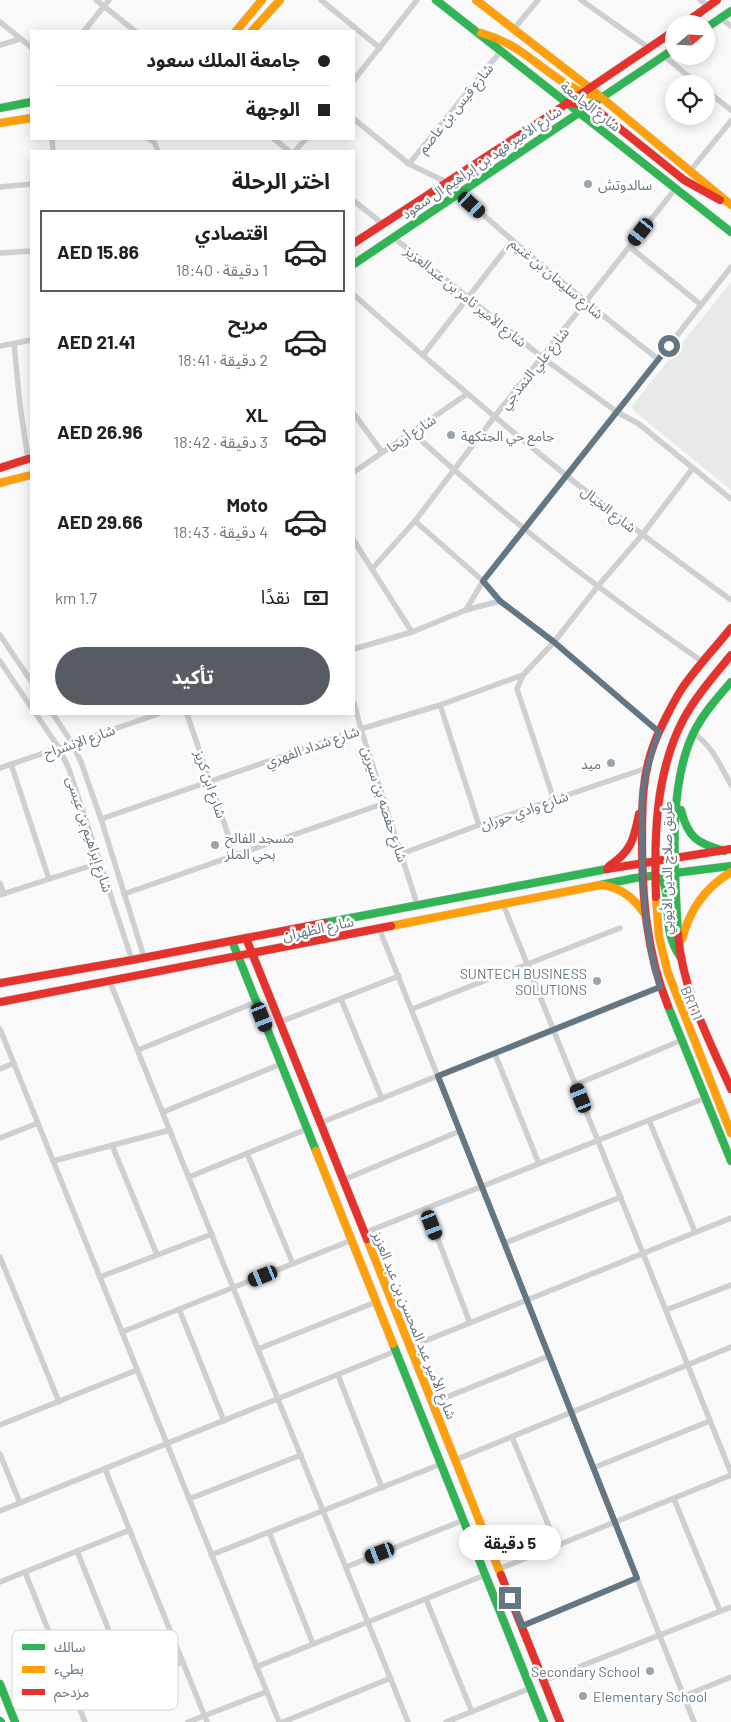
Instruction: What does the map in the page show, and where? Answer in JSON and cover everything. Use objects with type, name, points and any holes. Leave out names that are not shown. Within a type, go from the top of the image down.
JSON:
[{"type":"main road","points":[[237,30],[262,0]]},
{"type":"main road","points":[[253,30],[280,0]]},
{"type":"main road","name":"شارع الجامعة","points":[[436,0],[731,232]]},
{"type":"main road","name":"شارع الجامعة","points":[[476,0],[590,88],[730,204]]},
{"type":"main road","points":[[696,15],[717,0]]},
{"type":"main road","points":[[715,22],[731,11]]},
{"type":"main road","points":[[476,32],[492,36],[515,48],[569,88],[581,94],[601,97]]},
{"type":"main road","name":"شارع الأمير فهد بن إبراهيم ال سعود","points":[[355,242],[665,37]]},
{"type":"main road","name":"شارع الأمير فهد بن إبراهيم ال سعود","points":[[355,263],[664,56]]},
{"type":"main road","points":[[0,108],[30,102]]},
{"type":"main road","points":[[567,103],[588,106],[598,111],[684,180],[730,204]]},
{"type":"main road","points":[[0,123],[30,118]]},
{"type":"main road","points":[[0,468],[30,459]]},
{"type":"main road","points":[[0,483],[30,475]]},
{"type":"main road","name":"طريق صلاح الدين الأيوبي","points":[[731,628],[681,690],[659,732],[647,768],[642,799],[642,877],[644,914],[650,947],[660,987],[731,1161]]},
{"type":"main road","name":"BRT11","points":[[731,655],[690,708],[679,728],[669,755],[660,787],[657,870],[657,915],[664,958],[670,980],[731,1133]]},
{"type":"main road","name":"طريق صلاح الدين الأيوبي","points":[[731,682],[705,713],[693,733],[681,766],[676,857],[681,958],[708,1038],[731,1089]]},
{"type":"main road","points":[[678,798],[683,822],[688,834],[703,845],[727,850]]},
{"type":"main road","points":[[603,870],[620,860],[634,843],[642,799]]},
{"type":"main road","points":[[657,870],[676,857],[727,850]]},
{"type":"main road","name":"شارع الظهران","points":[[1,982],[144,958],[642,862],[657,870]]},
{"type":"main road","points":[[657,870],[676,874],[731,866]]},
{"type":"main road","points":[[657,870],[666,886],[669,935],[681,958]]},
{"type":"main road","name":"شارع الظهران","points":[[0,1002],[603,885],[642,877],[657,870]]},
{"type":"main road","points":[[680,949],[686,923],[695,905],[707,889],[731,872]]},
{"type":"main road","points":[[603,885],[611,886],[627,894],[634,899],[644,914]]},
{"type":"main road","name":"شارع الأمير عبد المحسن بن عبد العزيز","points":[[246,938],[560,1722]]},
{"type":"main road","name":"شارع الأمير عبد المحسن بن عبد العزيز","points":[[232,941],[544,1722]]},
{"type":"main road","points":[[0,1684],[3,1697],[15,1722]]},
{"type":"street","points":[[96,0],[135,30]]},
{"type":"street","points":[[85,30],[109,0]]},
{"type":"street","points":[[320,0],[380,48]]},
{"type":"street","points":[[355,79],[417,0]]},
{"type":"street","points":[[513,30],[538,0]]},
{"type":"street","points":[[581,0],[649,48]]},
{"type":"street","points":[[700,0],[708,6]]},
{"type":"street","points":[[720,18],[731,26]]},
{"type":"street","points":[[0,22],[30,46]]},
{"type":"street","points":[[0,45],[20,39]]},
{"type":"street","name":"شارع قيس بن عاصم","points":[[410,164],[500,52]]},
{"type":"street","points":[[664,56],[687,75]]},
{"type":"street","points":[[715,97],[731,110]]},
{"type":"street","points":[[355,119],[410,164],[446,182]]},
{"type":"street","points":[[690,171],[731,121]]},
{"type":"street","points":[[275,140],[288,150]]},
{"type":"street","points":[[296,150],[305,140]]},
{"type":"street","points":[[0,187],[30,184]]},
{"type":"street","name":"شارع علي النمذجي","points":[[372,569],[415,521],[495,416],[543,358],[676,188]]},
{"type":"street","name":"شارع سليمان بن غنيم","points":[[459,193],[512,241],[586,303],[658,359]]},
{"type":"street","points":[[355,202],[383,224]]},
{"type":"street","name":"شارع الأمير ثامر بن عبدالعزيز","points":[[393,237],[543,358],[616,412],[638,424],[731,499]]},
{"type":"street","points":[[423,356],[512,241]]},
{"type":"street","points":[[630,247],[700,304]]},
{"type":"street","points":[[0,253],[30,250]]},
{"type":"street","points":[[466,610],[483,581],[731,267]]},
{"type":"street","name":"شارع الخيال","points":[[355,296],[423,356],[567,476],[642,535],[731,600]]},
{"type":"street","points":[[0,346],[30,340]]},
{"type":"street","points":[[14,344],[20,405],[30,459]]},
{"type":"street","name":"شارع أريحا","points":[[355,471],[468,394]]},
{"type":"street","points":[[355,415],[382,452]]},
{"type":"street","points":[[412,432],[453,470],[525,529],[598,586],[703,662]]},
{"type":"street","name":"شارع شداد الفهري","points":[[554,800],[517,689],[523,675],[554,642],[598,586],[642,535],[693,468]]},
{"type":"street","points":[[415,521],[483,581],[500,601],[554,642],[659,732]]},
{"type":"street","points":[[355,543],[412,632]]},
{"type":"street","points":[[355,649],[412,632],[466,610],[500,601]]},
{"type":"street","points":[[0,635],[30,680]]},
{"type":"street","points":[[0,661],[30,706]]},
{"type":"street","name":"شارع شداد الفهري","points":[[101,819],[361,729],[440,706],[523,675]]},
{"type":"street","points":[[440,706],[479,825]]},
{"type":"street","name":"شارع حفصه بن سيرين","points":[[355,707],[418,904]]},
{"type":"street","name":"شارع إبراهيم بن عيسى","points":[[37,715],[59,748],[72,778],[132,960]]},
{"type":"street","points":[[54,715],[72,743],[81,762],[101,819],[144,958]]},
{"type":"street","name":"شارع الإنشراح","points":[[0,768],[155,715]]},
{"type":"street","name":"شارع ابن كريز","points":[[187,715],[235,855]]},
{"type":"street","points":[[693,733],[711,749],[731,785]]},
{"type":"street","points":[[11,764],[49,879]]},
{"type":"street","name":"شارع وادي حوران","points":[[402,854],[479,825],[647,768]]},
{"type":"street","points":[[124,894],[385,804]]},
{"type":"street","points":[[0,883],[2,895],[99,863]]},
{"type":"street","points":[[499,1570],[731,1474],[503,904]]},
{"type":"street","points":[[379,928],[694,1722]]},
{"type":"street","points":[[412,1009],[620,928]]},
{"type":"street","points":[[280,1022],[398,976]]},
{"type":"street","points":[[110,982],[408,1722]]},
{"type":"street","points":[[320,1124],[660,987]]},
{"type":"street","points":[[341,999],[382,1099]]},
{"type":"street","points":[[138,1050],[256,1002]]},
{"type":"street","points":[[0,1029],[279,1722]]},
{"type":"street","points":[[575,1084],[682,1040]]},
{"type":"street","points":[[495,1054],[539,1164]]},
{"type":"street","points":[[0,1069],[14,1063]]},
{"type":"street","points":[[163,1112],[281,1064]]},
{"type":"street","points":[[364,1233],[705,1098]]},
{"type":"street","points":[[649,1120],[695,1232]]},
{"type":"street","points":[[0,1138],[38,1123]]},
{"type":"street","points":[[189,1177],[307,1129]]},
{"type":"street","points":[[53,1161],[170,1130]]},
{"type":"street","points":[[343,1180],[460,1131]]},
{"type":"street","points":[[112,1145],[157,1255]]},
{"type":"street","points":[[247,1154],[293,1264]]},
{"type":"street","points":[[505,1243],[621,1197]]},
{"type":"street","points":[[426,1208],[470,1323]]},
{"type":"street","points":[[410,1347],[731,1218]]},
{"type":"street","points":[[100,1277],[212,1234]]},
{"type":"street","points":[[122,1332],[352,1240]]},
{"type":"street","points":[[0,1257],[58,1402]]},
{"type":"street","points":[[666,1310],[731,1285]]},
{"type":"street","points":[[258,1349],[376,1302]]},
{"type":"street","points":[[179,1310],[224,1421]]},
{"type":"street","points":[[455,1460],[731,1347]]},
{"type":"street","points":[[0,1512],[396,1351]]},
{"type":"street","points":[[432,1402],[549,1356]]},
{"type":"street","points":[[0,1425],[137,1370]]},
{"type":"street","points":[[338,1375],[382,1488]]},
{"type":"street","points":[[593,1468],[710,1421]]},
{"type":"street","points":[[512,1437],[557,1546]]},
{"type":"street","points":[[0,1454],[20,1504]]},
{"type":"street","points":[[189,1499],[301,1455]]},
{"type":"street","points":[[211,1555],[441,1464]]},
{"type":"street","points":[[105,1469],[170,1630]]},
{"type":"street","points":[[674,1499],[720,1611]]},
{"type":"street","points":[[346,1567],[464,1520]]},
{"type":"street","points":[[0,1582],[130,1530]]},
{"type":"street","points":[[269,1532],[313,1644]]},
{"type":"street","points":[[77,1551],[108,1630]]},
{"type":"street","points":[[25,1572],[48,1630]]},
{"type":"street","points":[[256,1667],[485,1575]]},
{"type":"street","points":[[522,1626],[637,1578]]},
{"type":"street","points":[[426,1599],[472,1712]]},
{"type":"street","points":[[543,1681],[731,1607]]},
{"type":"street","points":[[178,1650],[206,1719]]},
{"type":"street","points":[[178,1664],[183,1662]]},
{"type":"street","points":[[684,1696],[731,1677]]},
{"type":"street","points":[[284,1722],[391,1678]]},
{"type":"street","points":[[446,1722],[531,1688]]},
{"type":"street","points":[[188,1722],[206,1719],[266,1692]]},
{"type":"street","points":[[80,1710],[85,1722]]},
{"type":"shaded area","points":[[731,282],[731,490],[634,411],[632,406]]},
{"type":"traffic: fast","points":[[436,0],[731,232]]},
{"type":"traffic: fast","points":[[715,22],[731,11]]},
{"type":"traffic: fast","points":[[355,263],[665,55]]},
{"type":"traffic: fast","points":[[0,108],[30,102]]},
{"type":"traffic: fast","points":[[678,934],[675,885],[675,832],[679,780],[693,734],[710,707],[731,682]]},
{"type":"traffic: fast","points":[[681,810],[687,827],[695,838],[700,842],[724,851]]},
{"type":"traffic: fast","points":[[600,885],[635,878],[731,866]]},
{"type":"traffic: fast","points":[[324,923],[607,869]]},
{"type":"traffic: fast","points":[[659,871],[664,882],[671,936],[674,947],[681,958]]},
{"type":"traffic: fast","points":[[232,941],[316,1151]]},
{"type":"traffic: fast","points":[[668,1006],[731,1161]]},
{"type":"traffic: fast","points":[[393,1344],[544,1722]]},
{"type":"traffic: fast","points":[[0,1684],[15,1722]]},
{"type":"traffic: slow","points":[[237,30],[262,0]]},
{"type":"traffic: slow","points":[[253,30],[280,0]]},
{"type":"traffic: slow","points":[[476,0],[590,88],[731,205]]},
{"type":"traffic: slow","points":[[481,33],[501,40],[515,48],[568,85],[601,97]]},
{"type":"traffic: slow","points":[[0,123],[30,118]]},
{"type":"traffic: slow","points":[[0,483],[30,475]]},
{"type":"traffic: slow","points":[[682,939],[689,918],[700,900],[706,892],[731,872]]},
{"type":"traffic: slow","points":[[391,926],[600,885]]},
{"type":"traffic: slow","points":[[603,885],[626,894],[644,913]]},
{"type":"traffic: slow","points":[[656,897],[659,937],[668,973],[731,1133]]},
{"type":"traffic: slow","points":[[316,1151],[393,1344]]},
{"type":"traffic: slow","points":[[367,1239],[501,1575]]},
{"type":"traffic: jam","points":[[696,15],[717,0]]},
{"type":"traffic: jam","points":[[355,242],[541,121],[665,37]]},
{"type":"traffic: jam","points":[[567,103],[581,104],[598,111],[684,180],[720,200]]},
{"type":"traffic: jam","points":[[0,468],[30,458]]},
{"type":"traffic: jam","points":[[668,1006],[650,944],[644,902],[642,826],[645,779],[656,738],[678,695],[692,674],[731,628]]},
{"type":"traffic: jam","points":[[656,897],[656,829],[658,807],[667,762],[674,741],[688,711],[731,655]]},
{"type":"traffic: jam","points":[[609,866],[627,850],[635,831],[639,814]]},
{"type":"traffic: jam","points":[[607,869],[731,849]]},
{"type":"traffic: jam","points":[[0,983],[324,923]]},
{"type":"traffic: jam","points":[[0,1002],[391,926]]},
{"type":"traffic: jam","points":[[678,934],[685,975],[691,994],[731,1089]]},
{"type":"traffic: jam","points":[[246,938],[367,1239]]},
{"type":"traffic: jam","points":[[501,1575],[560,1722]]},
{"type":"place","name":"سالدوتش","points":[[588,184]]},
{"type":"place","name":"جامع حي الجتكهة","points":[[451,435]]},
{"type":"place","name":"ميد","points":[[611,763]]},
{"type":"place","name":"مسجد الفالح بحي الملز","points":[[215,845]]},
{"type":"place","name":"SUNTECH BUSINESS SOLUTIONS","points":[[597,981]]},
{"type":"place","name":"Secondary School","points":[[650,1671]]},
{"type":"place","name":"Elementary School","points":[[583,1696]]},
{"type":"route","points":[[510,1598],[522,1626],[637,1578],[438,1076],[660,987],[648,937],[642,896],[642,799],[647,768],[659,732],[554,642],[500,601],[483,581],[669,346]]}]
